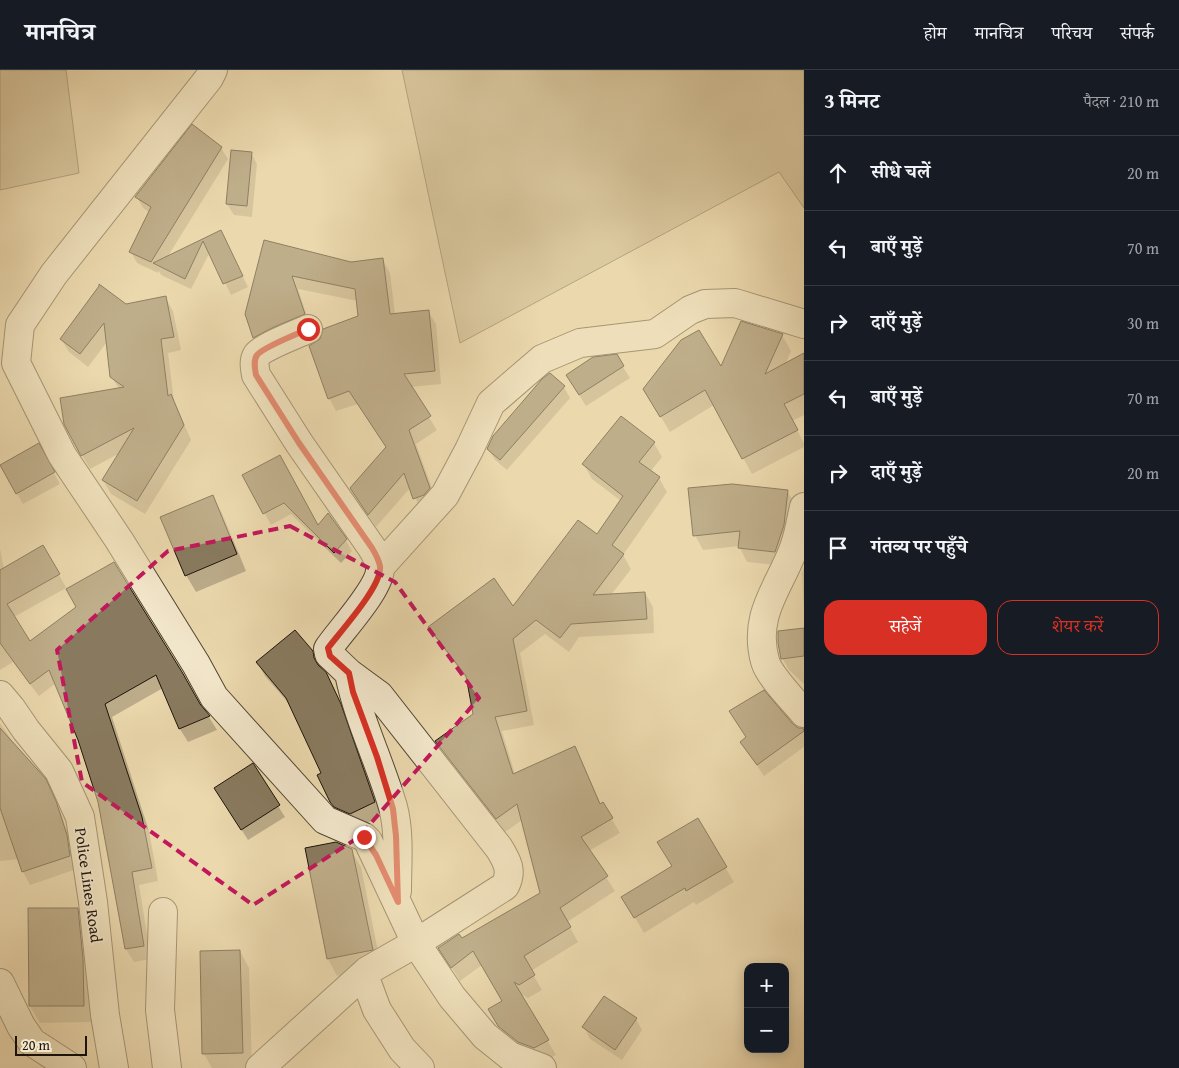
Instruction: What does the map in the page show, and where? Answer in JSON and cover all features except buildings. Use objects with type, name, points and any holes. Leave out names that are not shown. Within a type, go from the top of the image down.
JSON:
[{"type":"street","points":[[213,70],[209,78],[54,274],[20,325],[16,362],[62,455],[119,540],[214,696],[326,820],[364,837],[368,841],[416,943],[452,997],[485,1036],[510,1056],[542,1068]]},
{"type":"street","points":[[260,1068],[364,975],[506,886],[510,878],[509,864],[499,848],[379,695],[330,656],[328,648],[363,602],[378,578],[380,566],[445,495],[469,450],[491,402],[542,359],[580,343],[655,334],[690,310],[705,304],[735,303],[804,324]]},
{"type":"street","points":[[308,329],[264,350],[257,356],[255,363],[256,375],[299,443],[372,548],[380,566]]},
{"type":"street","points":[[804,508],[795,546],[767,604],[761,632],[765,662],[768,668],[804,713]]},
{"type":"street","points":[[349,673],[353,692],[377,757],[393,809],[396,836],[398,902]]},
{"type":"street","name":"Police Lines Road","points":[[0,695],[59,770],[80,817],[93,902],[105,1015],[114,1068]]},
{"type":"street","points":[[163,912],[160,1010],[167,1068]]},
{"type":"street","points":[[364,975],[376,1010],[402,1049],[420,1068]]},
{"type":"street","points":[[0,983],[21,1026],[32,1042],[72,1068]]},
{"type":"highlighted area","points":[[290,526],[395,582],[479,698],[359,837],[253,905],[82,782],[57,650],[168,551]]},
{"type":"shaded area","points":[[0,70],[66,70],[79,173],[0,190]]},
{"type":"shaded area","points":[[402,70],[804,70],[804,208],[779,172],[460,343]]},
{"type":"route","points":[[308,329],[264,350],[257,356],[255,363],[256,375],[299,443],[372,548],[380,566],[378,578],[363,602],[328,648],[330,656],[349,673],[353,692],[377,757],[393,809],[396,836],[398,902],[376,855],[364,837]]}]
